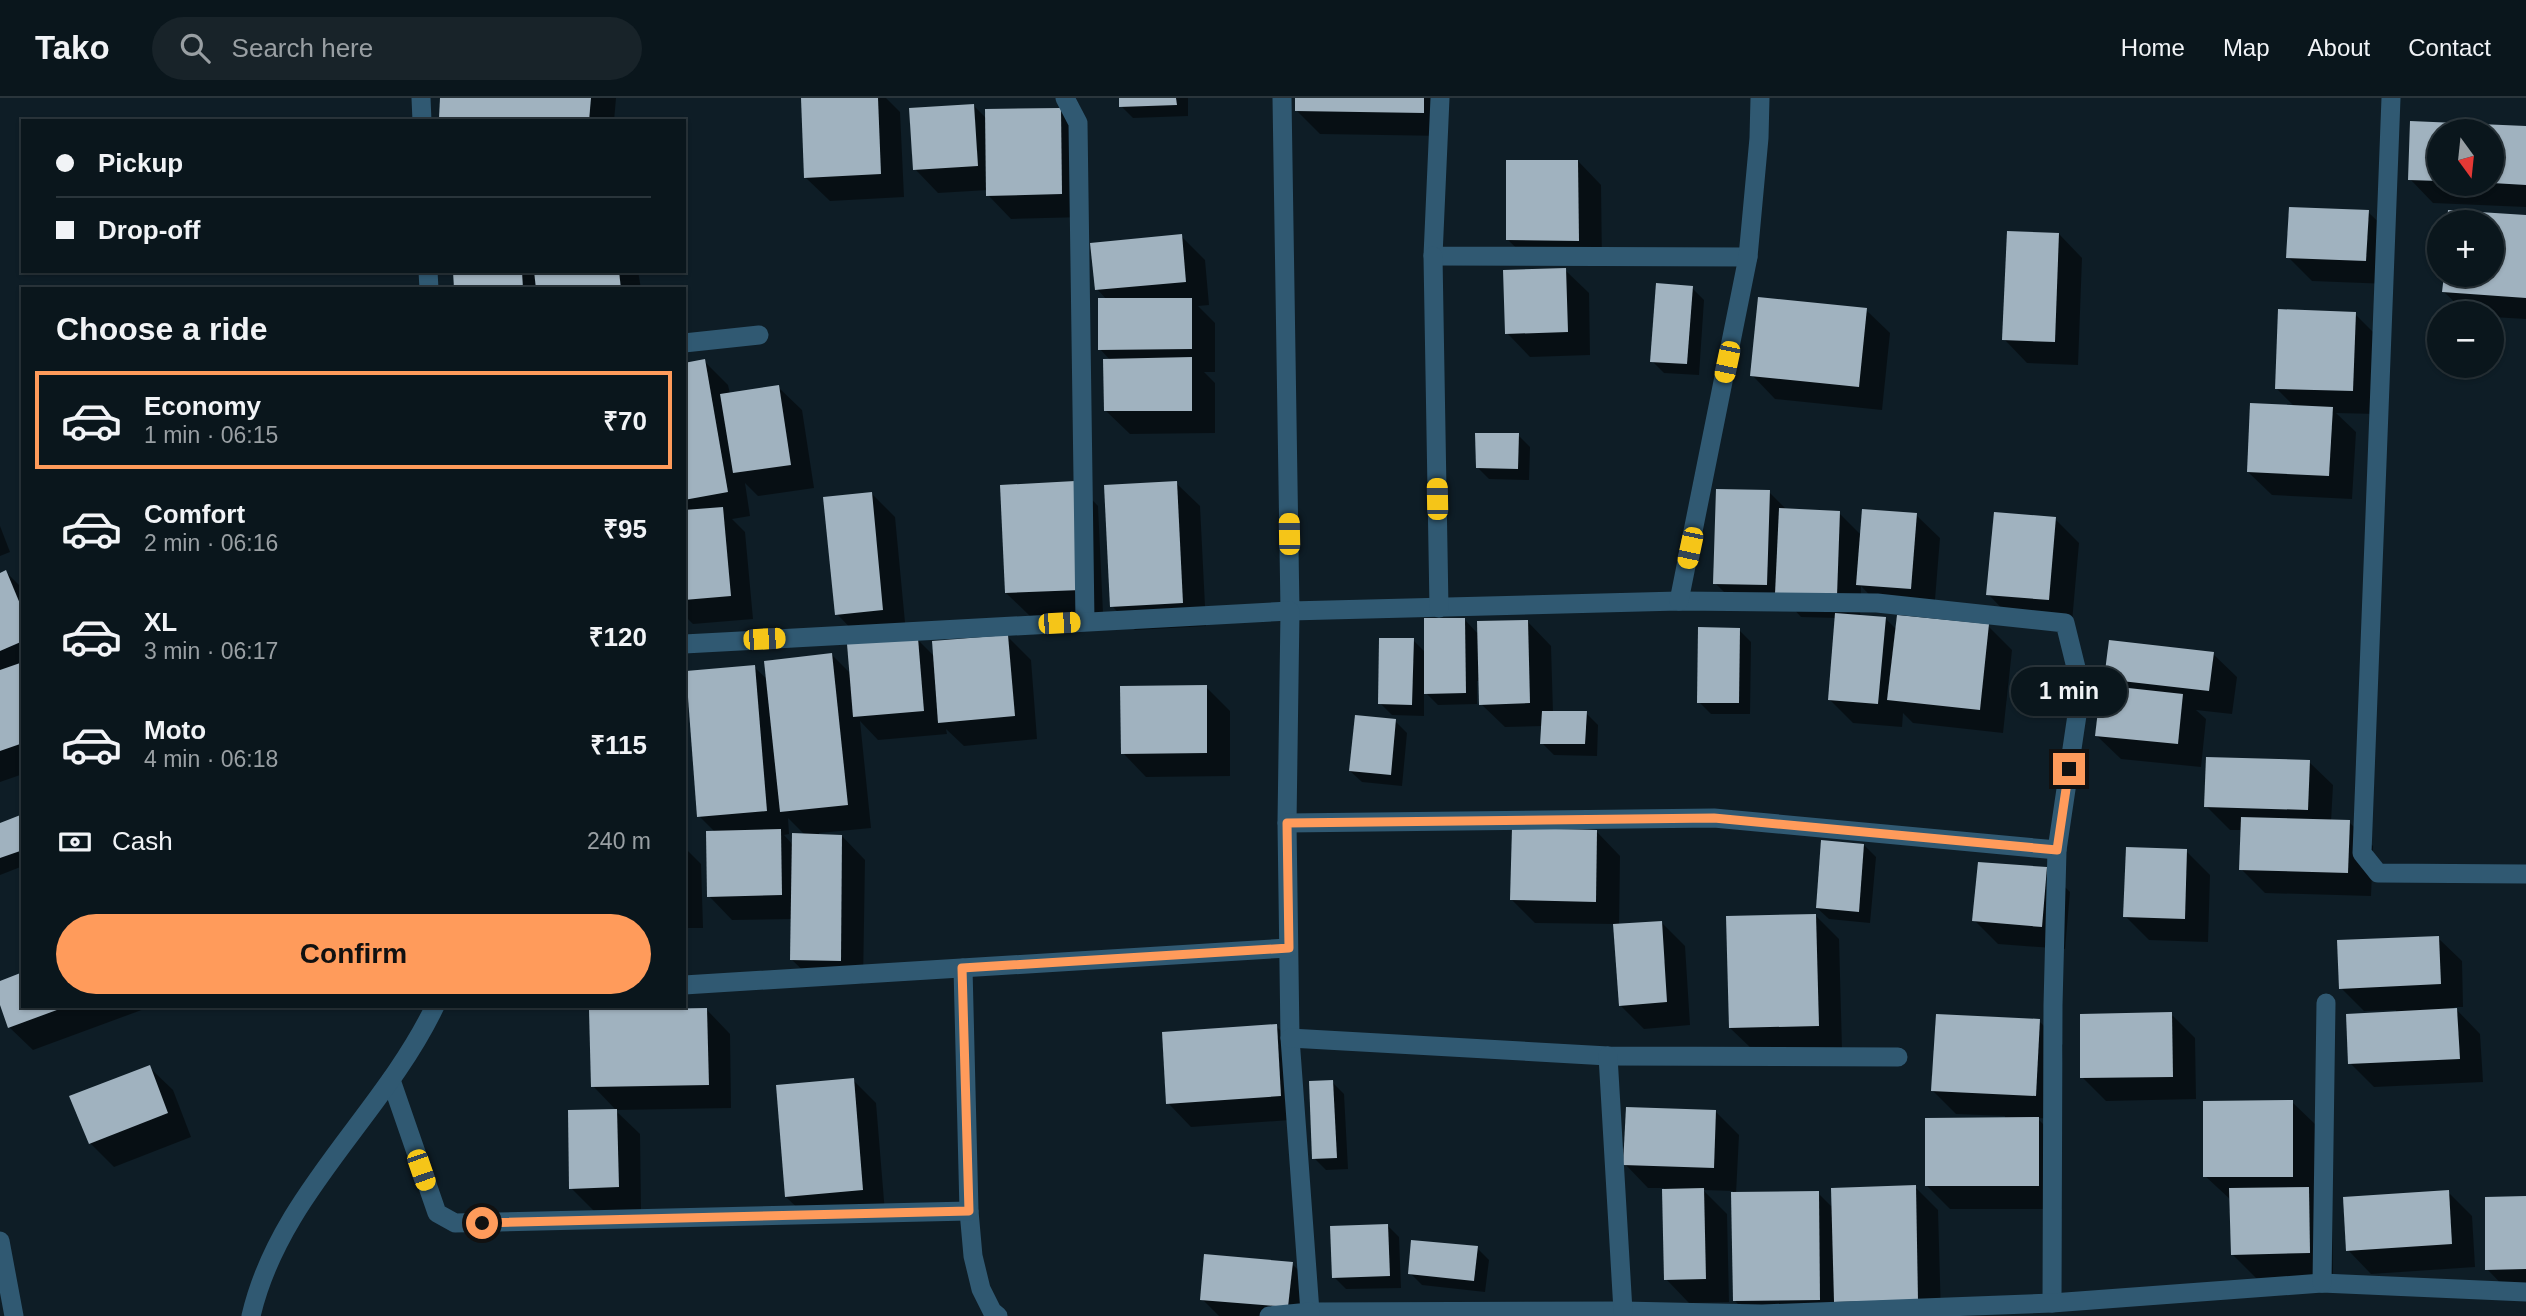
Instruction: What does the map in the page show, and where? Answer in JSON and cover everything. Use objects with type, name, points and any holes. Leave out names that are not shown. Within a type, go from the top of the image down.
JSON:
[{"type":"street","points":[[421,98],[422,119]]},
{"type":"street","points":[[1065,98],[1077,123],[1085,621]]},
{"type":"street","points":[[1282,98],[1290,611],[1287,823],[1290,1038],[1310,1314]]},
{"type":"street","points":[[1439,608],[1433,256],[1440,98]]},
{"type":"street","points":[[1679,601],[1748,257],[1760,98]]},
{"type":"street","points":[[2391,98],[2362,853],[2378,873],[2526,874]]},
{"type":"street","points":[[1433,256],[1748,257]]},
{"type":"street","points":[[686,343],[759,335]]},
{"type":"street","points":[[686,644],[1290,611],[1679,601],[1877,603],[2065,623],[2081,688],[2057,850],[2053,1005],[2052,1303]]},
{"type":"street","points":[[1287,823],[1714,818],[2057,850]]},
{"type":"street","points":[[686,985],[1289,948]]},
{"type":"street","points":[[962,968],[969,1211],[973,1256],[981,1289],[992,1311],[998,1316]]},
{"type":"street","points":[[2322,1283],[2326,1003]]},
{"type":"street","points":[[251,1316],[258,1287],[283,1234],[310,1188],[391,1080],[434,1008]]},
{"type":"street","points":[[1290,1038],[1608,1056],[1898,1057]]},
{"type":"street","points":[[1608,1056],[1623,1311]]},
{"type":"street","points":[[391,1080],[437,1213],[455,1223],[969,1211]]},
{"type":"street","points":[[0,1241],[14,1316]]},
{"type":"street","points":[[1269,1316],[1623,1311],[1762,1314],[2052,1303],[2322,1283],[2526,1292]]},
{"type":"building","points":[[440,98],[591,98],[589,119],[439,118]]},
{"type":"building","points":[[801,98],[878,98],[881,174],[804,178]]},
{"type":"building","points":[[1119,98],[1176,98],[1177,105],[1119,107]]},
{"type":"building","points":[[1295,98],[1424,98],[1424,113],[1295,111]]},
{"type":"building","points":[[974,104],[978,166],[913,170],[909,108]]},
{"type":"building","points":[[1061,108],[1062,194],[986,196],[985,109]]},
{"type":"building","points":[[2410,121],[2427,122],[2427,181],[2408,180]]},
{"type":"building","points":[[2504,125],[2526,126],[2526,185],[2504,184]]},
{"type":"building","points":[[1506,160],[1578,160],[1579,241],[1506,240]]},
{"type":"building","points":[[2289,207],[2369,210],[2366,261],[2286,258]]},
{"type":"building","points":[[2504,214],[2526,215],[2526,298],[2442,292],[2443,287],[2504,287]]},
{"type":"building","points":[[2007,231],[2059,233],[2055,342],[2002,340]]},
{"type":"building","points":[[1182,234],[1186,282],[1095,290],[1090,243]]},
{"type":"building","points":[[1566,268],[1568,332],[1505,334],[1503,270]]},
{"type":"building","points":[[453,273],[522,273],[523,287],[454,287]]},
{"type":"building","points":[[534,273],[619,273],[621,287],[536,287]]},
{"type":"building","points":[[1656,283],[1693,286],[1687,364],[1650,362]]},
{"type":"building","points":[[1758,297],[1867,308],[1859,387],[1750,376]]},
{"type":"building","points":[[1098,298],[1192,298],[1192,349],[1098,350]]},
{"type":"building","points":[[2278,309],[2356,312],[2353,391],[2275,389]]},
{"type":"building","points":[[1192,357],[1192,411],[1104,411],[1103,359]]},
{"type":"building","points":[[705,359],[728,492],[686,500],[686,363]]},
{"type":"building","points":[[779,385],[791,465],[733,473],[720,394]]},
{"type":"building","points":[[2250,403],[2333,407],[2329,476],[2247,472]]},
{"type":"building","points":[[1475,433],[1519,433],[1518,469],[1476,468]]},
{"type":"building","points":[[1075,481],[1081,590],[1005,593],[1000,485]]},
{"type":"building","points":[[1177,481],[1183,603],[1110,607],[1104,485]]},
{"type":"building","points":[[1716,489],[1770,490],[1767,585],[1713,584]]},
{"type":"building","points":[[872,492],[883,610],[835,615],[823,497]]},
{"type":"building","points":[[723,507],[731,596],[686,600],[686,510]]},
{"type":"building","points":[[1779,508],[1840,511],[1837,596],[1775,594]]},
{"type":"building","points":[[1862,509],[1917,513],[1911,589],[1856,585]]},
{"type":"building","points":[[1994,512],[2056,517],[2049,600],[1986,595]]},
{"type":"building","points":[[6,570],[21,606],[21,642],[0,651],[0,573]]},
{"type":"building","points":[[1835,613],[1886,617],[1878,704],[1828,700]]},
{"type":"building","points":[[1897,615],[1989,624],[1980,710],[1887,700]]},
{"type":"building","points":[[1424,618],[1465,618],[1466,693],[1424,694]]},
{"type":"building","points":[[1528,620],[1530,703],[1479,705],[1477,621]]},
{"type":"building","points":[[1698,627],[1740,628],[1739,703],[1697,703]]},
{"type":"building","points":[[1008,635],[1015,716],[938,723],[932,641]]},
{"type":"building","points":[[918,638],[924,711],[853,717],[847,644]]},
{"type":"building","points":[[1379,638],[1414,638],[1412,705],[1378,704]]},
{"type":"building","points":[[2109,640],[2214,652],[2209,691],[2104,679]]},
{"type":"building","points":[[832,653],[848,805],[780,812],[764,661]]},
{"type":"building","points":[[21,663],[21,744],[0,751],[0,670]]},
{"type":"building","points":[[755,665],[767,811],[697,817],[686,671]]},
{"type":"building","points":[[1207,685],[1207,753],[1121,754],[1120,686]]},
{"type":"building","points":[[2101,685],[2183,694],[2178,744],[2095,736]]},
{"type":"building","points":[[1542,711],[1587,711],[1585,744],[1540,744]]},
{"type":"building","points":[[1355,715],[1396,719],[1391,775],[1349,771]]},
{"type":"building","points":[[2206,757],[2310,760],[2308,810],[2204,807]]},
{"type":"building","points":[[21,815],[21,851],[0,858],[0,823]]},
{"type":"building","points":[[2241,817],[2350,820],[2348,873],[2239,870]]},
{"type":"building","points":[[1512,828],[1597,830],[1596,902],[1510,900]]},
{"type":"building","points":[[781,829],[782,895],[707,897],[706,831]]},
{"type":"building","points":[[792,833],[842,835],[841,961],[790,960]]},
{"type":"building","points":[[1821,840],[1864,844],[1859,912],[1816,908]]},
{"type":"building","points":[[2126,847],[2187,849],[2185,919],[2123,917]]},
{"type":"building","points":[[1978,862],[2047,867],[2042,927],[1972,921]]},
{"type":"building","points":[[1816,914],[1819,1026],[1729,1028],[1726,916]]},
{"type":"building","points":[[1662,921],[1667,1002],[1619,1006],[1613,924]]},
{"type":"building","points":[[2439,936],[2441,984],[2339,989],[2337,940]]},
{"type":"building","points":[[21,973],[21,1008],[62,1008],[8,1028],[0,1005],[0,981]]},
{"type":"building","points":[[707,1008],[709,1085],[591,1087],[589,1010]]},
{"type":"building","points":[[2457,1008],[2460,1059],[2348,1064],[2346,1014]]},
{"type":"building","points":[[2172,1012],[2173,1077],[2080,1078],[2080,1014]]},
{"type":"building","points":[[1936,1014],[2040,1019],[2036,1096],[1931,1091]]},
{"type":"building","points":[[1277,1024],[1281,1096],[1166,1104],[1162,1032]]},
{"type":"building","points":[[150,1065],[168,1113],[89,1144],[69,1096]]},
{"type":"building","points":[[854,1078],[863,1190],[785,1197],[776,1085]]},
{"type":"building","points":[[1333,1080],[1337,1158],[1312,1159],[1309,1081]]},
{"type":"building","points":[[2293,1100],[2293,1177],[2203,1177],[2203,1101]]},
{"type":"building","points":[[1626,1107],[1716,1110],[1714,1168],[1623,1165]]},
{"type":"building","points":[[617,1109],[619,1187],[569,1189],[568,1110]]},
{"type":"building","points":[[2039,1117],[2039,1186],[1925,1186],[1925,1118]]},
{"type":"building","points":[[1916,1185],[1918,1300],[1834,1302],[1831,1188]]},
{"type":"building","points":[[2309,1187],[2310,1253],[2231,1255],[2229,1188]]},
{"type":"building","points":[[1704,1188],[1706,1279],[1664,1280],[1662,1189]]},
{"type":"building","points":[[2449,1190],[2452,1244],[2346,1251],[2343,1197]]},
{"type":"building","points":[[1819,1191],[1820,1300],[1733,1301],[1731,1192]]},
{"type":"building","points":[[2526,1196],[2526,1269],[2485,1270],[2485,1197]]},
{"type":"building","points":[[1388,1224],[1390,1276],[1332,1278],[1330,1226]]},
{"type":"building","points":[[1411,1240],[1478,1246],[1474,1281],[1408,1274]]},
{"type":"building","points":[[1204,1254],[1293,1262],[1288,1307],[1200,1300]]},
{"type":"route","points":[[482,1223],[969,1211],[962,968],[1289,948],[1287,823],[1714,818],[2057,850],[2069,769]]}]
